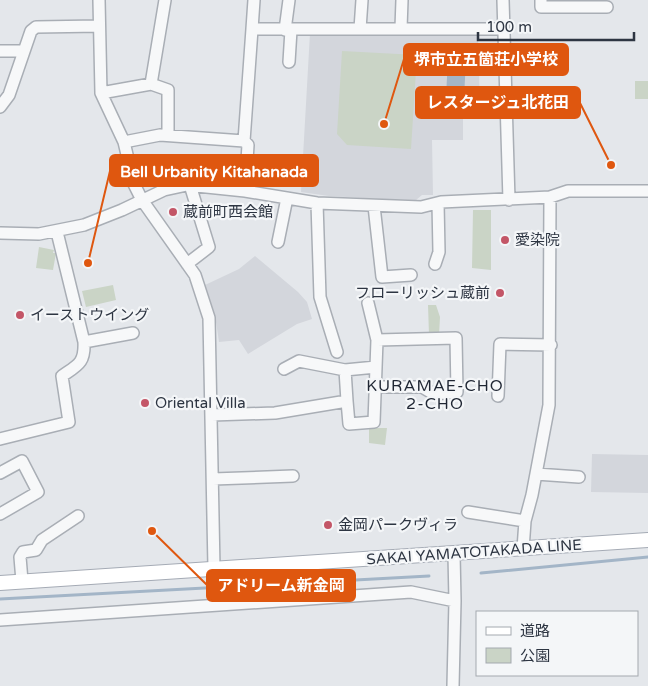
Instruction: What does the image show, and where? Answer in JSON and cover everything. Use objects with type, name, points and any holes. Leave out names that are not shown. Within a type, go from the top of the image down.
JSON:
[{"type":"main road","name":"SAKAI YAMATOTAKADA LINE","points":[[0,583],[648,540]]},
{"type":"street","points":[[99,0],[98,26],[101,93],[124,142],[134,184],[142,200],[187,264],[200,289],[209,318],[214,568]]},
{"type":"street","points":[[151,84],[165,0]]},
{"type":"street","points":[[244,141],[254,0]]},
{"type":"street","points":[[289,0],[289,62]]},
{"type":"street","points":[[360,29],[362,0]]},
{"type":"street","points":[[401,28],[402,0]]},
{"type":"street","points":[[503,0],[509,200]]},
{"type":"street","points":[[541,0],[541,7],[607,7]]},
{"type":"street","points":[[0,107],[9,95],[31,31],[36,28],[98,26]]},
{"type":"street","points":[[252,29],[504,28]]},
{"type":"street","points":[[0,50],[24,51]]},
{"type":"street","points":[[101,93],[151,84],[168,90],[168,135]]},
{"type":"street","points":[[124,142],[146,136],[168,135],[244,141],[248,145],[245,191]]},
{"type":"street","points":[[187,264],[209,247],[190,185]]},
{"type":"street","points":[[0,233],[39,234],[57,232],[92,222],[174,186],[190,185],[245,191],[317,203],[421,207],[438,203],[550,197],[568,191],[648,191]]},
{"type":"street","points":[[523,548],[525,521],[549,405],[551,344],[550,197]]},
{"type":"street","points":[[278,242],[287,198]]},
{"type":"street","points":[[317,203],[320,297],[337,352]]},
{"type":"street","points":[[435,264],[439,252],[438,203]]},
{"type":"street","points":[[374,206],[382,276],[411,275]]},
{"type":"street","points":[[0,438],[69,422],[62,376],[80,364],[85,356],[84,342],[57,232]]},
{"type":"street","points":[[345,370],[349,424],[374,422],[377,340],[368,303]]},
{"type":"street","points":[[84,342],[133,333]]},
{"type":"street","points":[[375,387],[422,387],[434,394],[457,392],[456,338],[377,340]]},
{"type":"street","points":[[498,396],[500,344],[551,344]]},
{"type":"street","points":[[284,369],[299,361],[345,370],[376,367]]},
{"type":"street","points":[[212,415],[275,413],[347,401]]},
{"type":"street","points":[[0,474],[22,462],[38,492],[0,514]]},
{"type":"street","points":[[536,474],[580,477]]},
{"type":"street","points":[[213,479],[293,476]]},
{"type":"street","points":[[468,512],[525,521]]},
{"type":"street","points":[[22,581],[20,558],[23,552],[36,550],[42,540],[78,516]]},
{"type":"street","points":[[453,686],[454,554]]},
{"type":"street","points":[[0,620],[411,592],[455,601]]},
{"type":"shaded area","points":[[310,33],[478,33],[480,109],[463,109],[463,140],[432,140],[433,195],[422,195],[416,200],[329,196],[301,192]]},
{"type":"shaded area","points":[[255,256],[298,292],[307,302],[312,319],[297,324],[248,354],[239,340],[219,342],[215,315],[205,285],[239,269]]},
{"type":"shaded area","points":[[592,454],[648,455],[648,493],[591,492]]},
{"type":"green space","points":[[342,51],[417,55],[411,149],[347,145],[337,134]]},
{"type":"green space","points":[[635,81],[648,81],[648,99],[635,99]]},
{"type":"green space","points":[[473,210],[491,210],[491,270],[472,268]]},
{"type":"green space","points":[[39,247],[54,250],[53,253],[56,253],[53,270],[36,268]]},
{"type":"green space","points":[[113,285],[116,300],[86,307],[82,291]]},
{"type":"green space","points":[[428,305],[436,305],[440,317],[439,335],[429,335]]},
{"type":"green space","points":[[369,428],[387,428],[385,445],[369,443]]},
{"type":"water","points":[[448,58],[466,59],[464,98],[446,97]]},
{"type":"waterway","points":[[481,573],[648,557]]},
{"type":"waterway","points":[[0,599],[429,576]]},
{"type":"place","name":"堺市立五箇荘小学校","points":[[384,124]]},
{"type":"place","name":"レスタージュ北花田","points":[[611,165]]},
{"type":"place","name":"蔵前町西会館","points":[[173,212]]},
{"type":"place","name":"愛染院","points":[[505,240]]},
{"type":"place","name":"Bell Urbanity Kitahanada","points":[[88,263]]},
{"type":"place","name":"フローリッシュ蔵前","points":[[500,293]]},
{"type":"place","name":"イーストウイング","points":[[20,315]]},
{"type":"place","name":"Oriental Villa","points":[[145,403]]},
{"type":"place","name":"金岡パークヴィラ","points":[[328,525]]},
{"type":"place","name":"アドリーム新金岡","points":[[152,531]]},
{"type":"district","name":"KURAMAE-CHO 2-CHO","points":[[435,395]]}]
